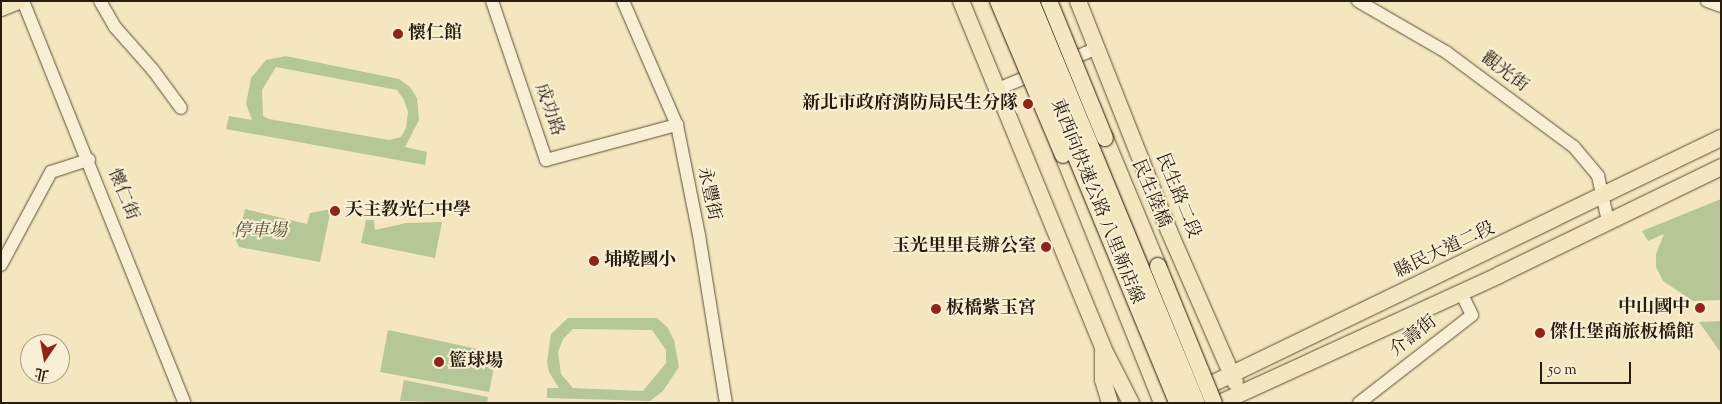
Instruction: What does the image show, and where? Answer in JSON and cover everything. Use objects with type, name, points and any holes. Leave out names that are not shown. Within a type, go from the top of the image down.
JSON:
[{"type":"highway","name":"東西向快速公路 八里新店線","points":[[1013,1],[1183,401]]},
{"type":"highway","name":"東西向快速公路 八里新店線","points":[[1029,1],[1180,367],[1183,401]]},
{"type":"highway","points":[[1180,367],[1204,403]]},
{"type":"main road","points":[[1,8],[18,1]]},
{"type":"main road","points":[[961,1],[1103,348],[1131,403]]},
{"type":"main road","points":[[998,1],[1162,403]]},
{"type":"main road","name":"民生陸橋","points":[[1049,1],[1214,403]]},
{"type":"main road","name":"民生路二段","points":[[1078,1],[1169,231],[1242,398]]},
{"type":"main road","name":"縣民大道二段","points":[[1183,401],[1231,373],[1601,198],[1721,138]]},
{"type":"main road","points":[[1220,403],[1242,398],[1721,167]]},
{"type":"main road","points":[[1103,348],[1103,380],[1110,403]]},
{"type":"street","name":"懷仁街","points":[[23,1],[89,160],[185,403]]},
{"type":"street","points":[[100,1],[115,27],[153,70],[180,108]]},
{"type":"street","name":"成功路","points":[[492,1],[546,160],[676,125]]},
{"type":"street","name":"永豐街","points":[[623,1],[676,125],[699,235],[726,403]]},
{"type":"street","name":"觀光街","points":[[1358,1],[1446,52],[1574,147],[1598,176],[1601,198],[1608,221]]},
{"type":"street","points":[[1707,1],[1721,6]]},
{"type":"street","points":[[998,89],[1096,48]]},
{"type":"street","points":[[1,265],[51,172],[89,160]]},
{"type":"street","name":"介壽街","points":[[1359,403],[1472,315],[1461,292]]},
{"type":"green space","points":[[286,56],[399,79],[410,87],[417,98],[419,120],[405,147],[427,152],[425,165],[226,129],[229,116],[252,120],[246,104],[251,78],[266,60]],"holes":[[[276,67],[397,90],[404,100],[408,112],[406,128],[401,137],[389,140],[269,119],[263,116],[262,90]]]},
{"type":"green space","name":"中山國中","points":[[1721,199],[1721,300],[1693,301],[1663,281],[1656,267],[1656,254],[1664,234],[1648,241],[1642,231]]},
{"type":"green space","name":"停車場","points":[[245,209],[307,224],[310,213],[331,209],[320,262],[239,247],[232,233],[242,222]]},
{"type":"green space","points":[[366,220],[374,220],[375,230],[406,223],[442,222],[435,258],[361,243]]},
{"type":"green space","points":[[568,318],[657,318],[667,327],[674,340],[679,367],[663,391],[650,401],[547,398],[547,388],[559,388],[549,372],[547,362],[551,334]],"holes":[[[573,329],[652,330],[666,350],[666,363],[643,391],[573,388],[561,374],[558,352],[563,339]]]},
{"type":"green space","points":[[1721,321],[1721,353],[1699,322]]},
{"type":"green space","name":"籃球場","points":[[388,330],[497,353],[489,392],[380,372]]},
{"type":"green space","points":[[404,380],[488,397],[487,403],[400,401]]},
{"type":"place","name":"懷仁館","points":[[398,34]]},
{"type":"place","name":"新北市政府消防局民生分隊","points":[[1028,104]]},
{"type":"place","name":"天主教光仁中學","points":[[335,211]]},
{"type":"place","name":"玉光里里長辦公室","points":[[1046,247]]},
{"type":"place","name":"埔墘國小","points":[[594,261]]},
{"type":"place","name":"中山國中","points":[[1700,308]]},
{"type":"place","name":"板橋紫玉宮","points":[[936,309]]},
{"type":"place","name":"傑仕堡商旅板橋館","points":[[1540,333]]},
{"type":"place","name":"籃球場","points":[[439,362]]}]
